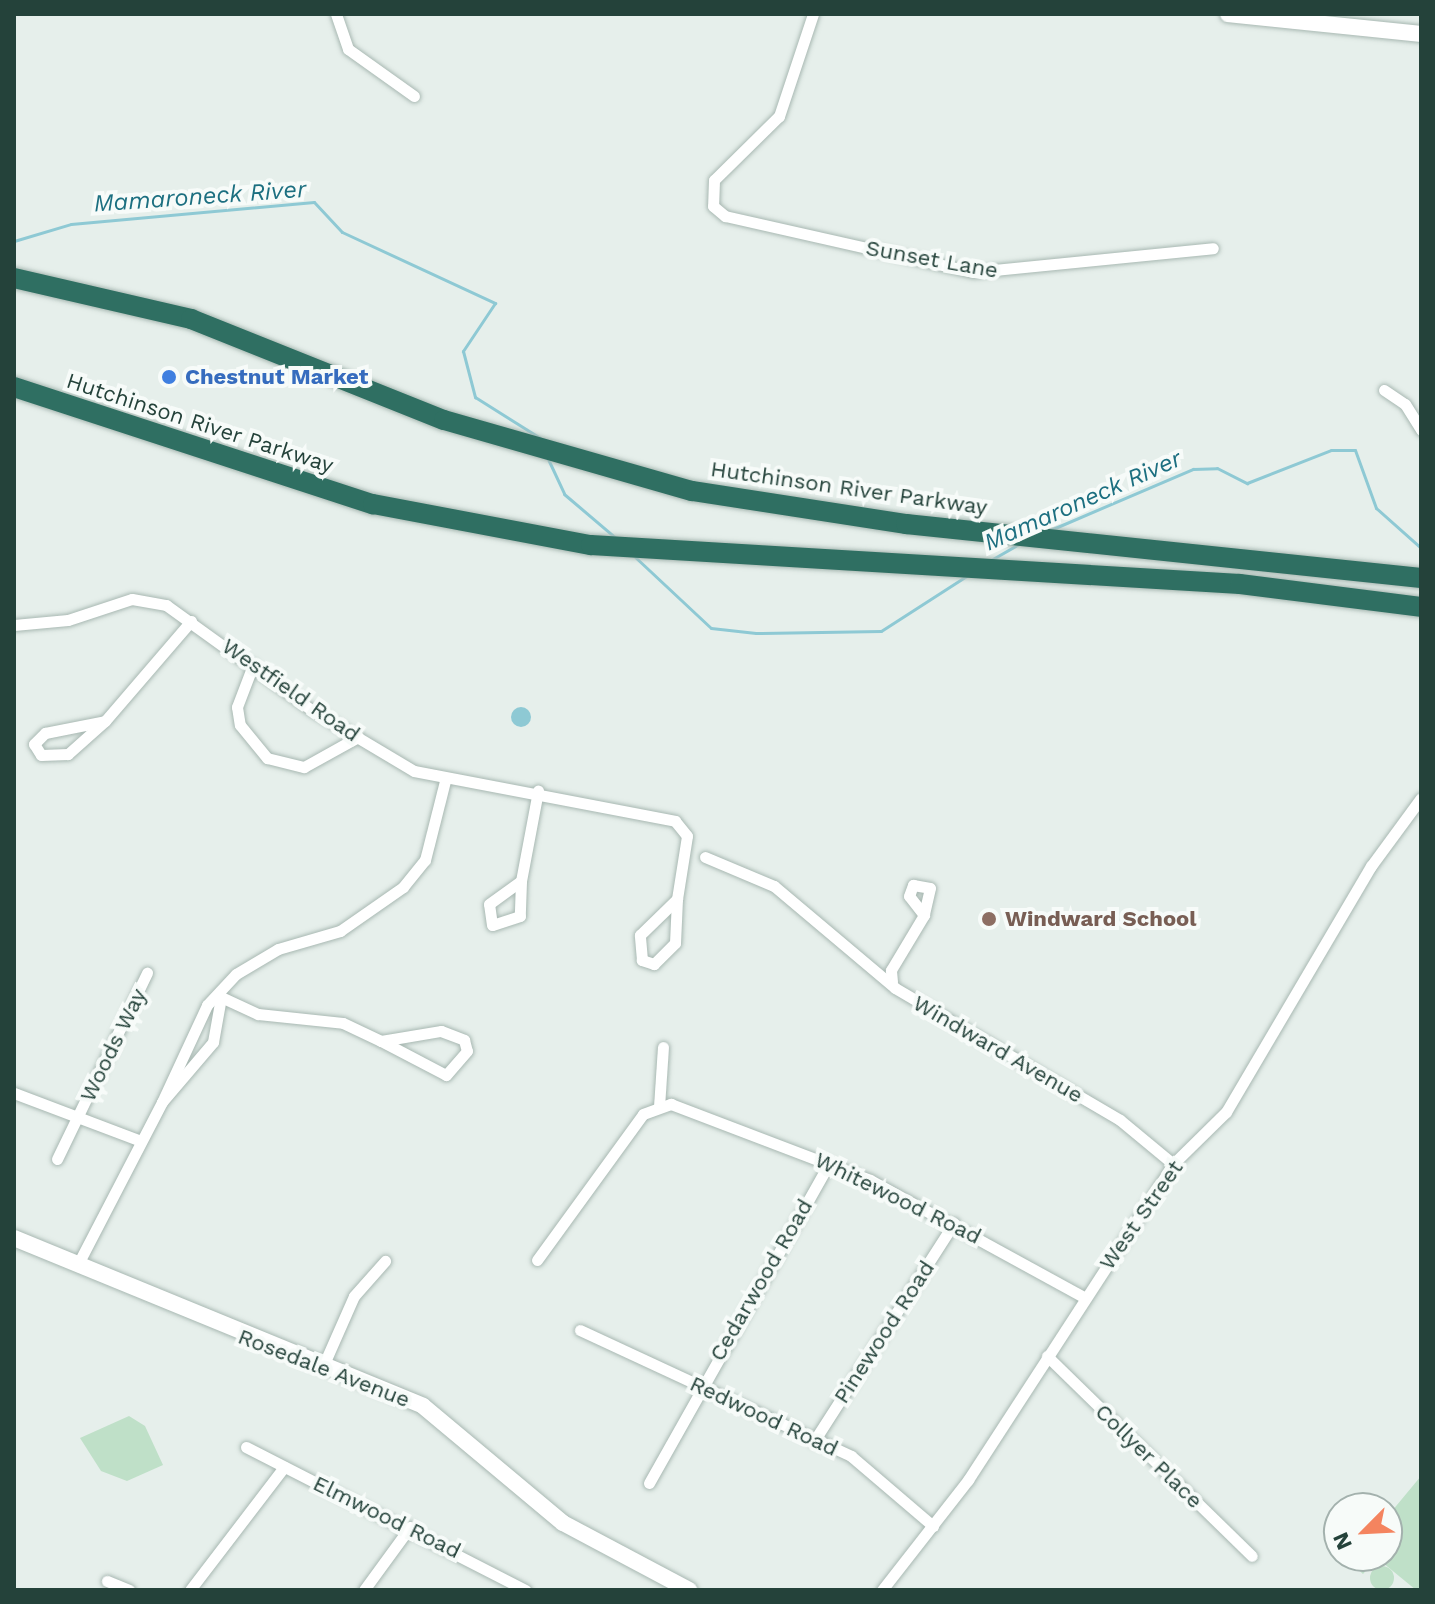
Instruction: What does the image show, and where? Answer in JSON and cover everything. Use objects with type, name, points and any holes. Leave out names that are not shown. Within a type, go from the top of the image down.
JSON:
[{"type":"highway","name":"Hutchinson River Parkway","points":[[14,278],[191,319],[505,440],[579,463],[762,505],[1421,578]]},
{"type":"highway","name":"Hutchinson River Parkway","points":[[14,387],[373,504],[591,545],[1250,585],[1421,607]]},
{"type":"street","points":[[336,14],[348,49],[414,96]]},
{"type":"street","name":"Sunset Lane","points":[[813,14],[779,116],[714,180],[713,206],[748,221],[974,272],[1213,248]]},
{"type":"street","points":[[1228,14],[1421,34]]},
{"type":"street","points":[[1384,390],[1405,404],[1421,430]]},
{"type":"street","name":"Westfield Road","points":[[14,625],[68,620],[132,599],[166,605],[358,737],[445,781],[538,791],[675,821],[687,836],[687,855],[677,899]]},
{"type":"street","points":[[105,721],[45,733],[34,744],[41,755],[68,754],[105,721],[191,621]]},
{"type":"street","points":[[253,665],[237,707],[240,725],[267,758],[304,767],[358,737]]},
{"type":"street","points":[[162,1102],[213,1042],[221,997],[236,974],[261,957],[340,931],[403,887],[425,860],[445,781]]},
{"type":"street","points":[[521,881],[538,791]]},
{"type":"street","name":"West Street","points":[[882,1590],[933,1526],[1173,1164],[1226,1112],[1371,866],[1421,798]]},
{"type":"street","name":"Windward Avenue","points":[[705,857],[806,907],[892,982],[1120,1120],[1173,1164]]},
{"type":"street","points":[[677,899],[675,943],[654,964],[642,960],[640,935],[677,899]]},
{"type":"street","points":[[892,982],[891,970],[924,915]]},
{"type":"street","name":"Woods Way","points":[[57,1159],[147,973]]},
{"type":"street","points":[[221,997],[258,1014],[343,1023],[440,1074],[459,1068],[467,1051],[464,1040],[441,1031],[381,1041]]},
{"type":"street","points":[[78,1264],[162,1102],[207,1005],[221,997]]},
{"type":"street","points":[[537,1260],[643,1114],[659,1107],[663,1047]]},
{"type":"street","points":[[14,1093],[141,1141]]},
{"type":"street","name":"Whitewood Road","points":[[659,1107],[671,1104],[829,1163],[954,1223],[1084,1297]]},
{"type":"street","name":"Cedarwood Road","points":[[649,1483],[700,1387],[829,1163]]},
{"type":"street","name":"Pinewood Road","points":[[814,1441],[954,1223]]},
{"type":"street","name":"Rosedale Avenue","points":[[14,1238],[324,1364],[441,1416],[563,1523],[689,1590]]},
{"type":"street","points":[[324,1364],[354,1296],[385,1261]]},
{"type":"street","name":"Redwood Road","points":[[580,1330],[851,1456],[933,1526]]},
{"type":"street","name":"Collyer Place","points":[[1047,1356],[1252,1556]]},
{"type":"street","name":"Elmwood Road","points":[[246,1447],[410,1527],[526,1590]]},
{"type":"street","points":[[190,1590],[284,1467]]},
{"type":"street","points":[[364,1590],[410,1527]]},
{"type":"street","points":[[107,1581],[129,1590]]},
{"type":"green space","points":[[129,1416],[145,1426],[163,1465],[127,1481],[101,1471],[80,1438]]},
{"type":"green space","points":[[1421,1476],[1421,1589],[1416,1590],[1394,1572],[1403,1572],[1403,1498]]},
{"type":"green space","points":[[1372,1572],[1393,1573],[1391,1587],[1382,1590],[1373,1587]]},
{"type":"water","points":[[521,707],[528,710],[531,717],[528,724],[521,727],[514,724],[511,717],[514,710]]},
{"type":"waterway","name":"Mamaroneck River","points":[[14,241],[71,224],[314,202],[342,232],[495,303],[463,351],[475,397],[540,438]]},
{"type":"waterway","name":"Mamaroneck River","points":[[1048,531],[1193,469],[1217,468],[1247,483],[1331,450],[1355,450],[1376,508],[1421,548]]},
{"type":"waterway","name":"Mamaroneck River","points":[[548,459],[564,494],[617,539]]},
{"type":"waterway","name":"Mamaroneck River","points":[[991,560],[1019,544]]},
{"type":"waterway","name":"Mamaroneck River","points":[[634,556],[711,628],[756,633],[881,631],[968,575]]},
{"type":"place","name":"Chestnut Market","points":[[169,377]]},
{"type":"place","name":"Windward School","points":[[989,919]]}]
